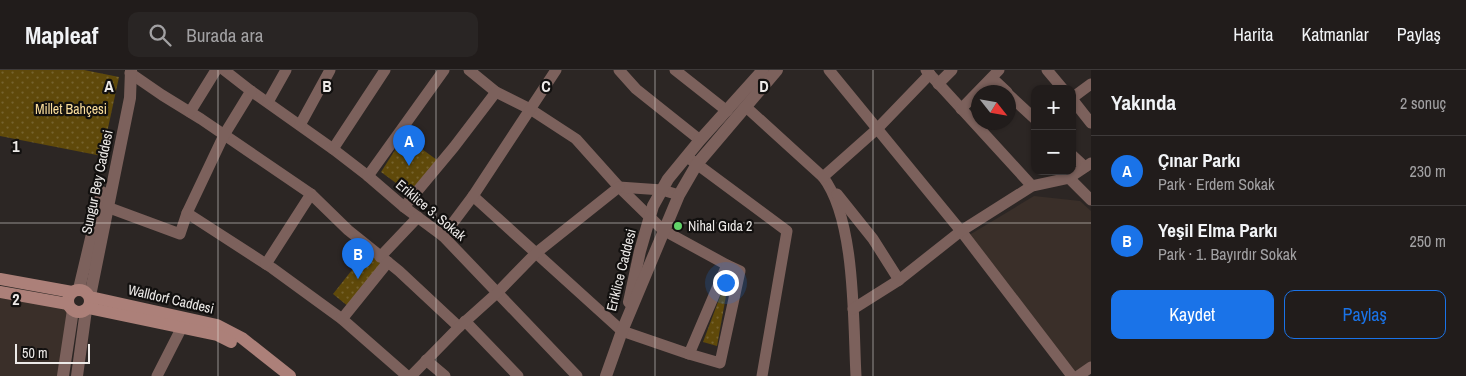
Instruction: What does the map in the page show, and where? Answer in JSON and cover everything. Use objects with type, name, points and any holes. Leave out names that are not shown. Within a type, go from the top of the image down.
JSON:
[{"type":"main road","name":"Walldorf Caddesi","points":[[0,279],[84,299],[217,335],[247,350],[277,376]]},
{"type":"main road","points":[[0,292],[70,307],[79,312],[84,299],[68,297],[70,307]]},
{"type":"main road","name":"Walldorf Caddesi","points":[[84,299],[95,298],[217,325],[242,338],[290,376]]},
{"type":"street","points":[[190,112],[216,70]]},
{"type":"street","name":"Eriklice 3. Sokak","points":[[224,70],[239,74],[251,91],[333,149],[443,236],[577,376]]},
{"type":"street","points":[[268,102],[286,70]]},
{"type":"street","points":[[300,125],[330,70]]},
{"type":"street","points":[[333,149],[385,70]]},
{"type":"street","points":[[368,176],[444,70]]},
{"type":"street","points":[[469,70],[483,74],[496,92],[530,109],[576,138],[619,187],[650,217]]},
{"type":"street","points":[[619,70],[636,89],[700,140]]},
{"type":"street","points":[[675,70],[727,111]]},
{"type":"street","name":"Eriklice Caddesi","points":[[606,376],[622,331],[663,230],[679,196],[700,140],[763,70]]},
{"type":"street","name":"Eriklice Caddesi","points":[[622,331],[640,251],[653,206],[668,179],[692,160],[746,107],[777,70]]},
{"type":"street","points":[[829,70],[960,231],[1072,376]]},
{"type":"street","points":[[938,84],[952,70]]},
{"type":"street","points":[[1047,70],[1060,85]]},
{"type":"street","points":[[131,71],[162,95],[312,194],[348,230],[462,324],[518,376]]},
{"type":"street","name":"Sungur Bey Caddesi","points":[[84,299],[107,207],[130,98],[131,71]]},
{"type":"street","name":"Sungur Bey Caddesi","points":[[77,376],[84,299],[131,71]]},
{"type":"street","points":[[443,236],[473,196],[530,109],[550,72]]},
{"type":"street","points":[[826,181],[877,129],[928,72],[1032,186]]},
{"type":"street","points":[[962,110],[996,74],[1003,85]]},
{"type":"street","points":[[1076,96],[1091,84]]},
{"type":"street","points":[[107,207],[180,234],[187,213],[224,135],[251,91]]},
{"type":"street","points":[[404,207],[454,147],[496,92]]},
{"type":"street","points":[[1016,101],[1031,115]]},
{"type":"street","points":[[1076,104],[1091,123]]},
{"type":"street","points":[[746,107],[826,181],[873,239],[899,280]]},
{"type":"street","points":[[853,309],[899,280],[960,231],[1032,186],[1069,178],[1088,165],[1076,158]]},
{"type":"street","points":[[692,160],[787,231],[762,376]]},
{"type":"street","points":[[1069,178],[1091,200]]},
{"type":"street","points":[[826,181],[843,221],[851,274],[856,376]]},
{"type":"street","points":[[411,376],[536,253],[619,187],[662,190],[679,196]]},
{"type":"street","points":[[266,264],[312,194]]},
{"type":"street","points":[[473,196],[622,331],[720,363],[740,270],[727,265],[663,230]]},
{"type":"street","points":[[187,213],[266,264],[342,319],[407,376]]},
{"type":"street","points":[[342,319],[384,260],[418,217]]},
{"type":"street","name":"Eriklice Caddesi","points":[[650,217],[663,230]]},
{"type":"street","points":[[689,354],[727,265]]},
{"type":"street","points":[[63,376],[70,307]]},
{"type":"street","points":[[157,376],[182,327]]},
{"type":"street","points":[[426,360],[445,376]]},
{"type":"street","points":[[1078,376],[1091,367]]},
{"type":"shaded area","points":[[1034,196],[1080,201],[1091,211],[1091,367],[1079,376],[966,237]]},
{"type":"shaded area","points":[[0,295],[61,306],[71,313],[63,376],[0,376]]},
{"type":"green space","name":"Millet Bahçesi","points":[[0,70],[84,70],[119,77],[102,156],[0,136]]},
{"type":"green space","points":[[404,136],[437,160],[411,194],[381,172]]},
{"type":"green space","points":[[367,251],[384,264],[349,307],[333,294]]},
{"type":"green space","points":[[727,278],[729,279],[717,346],[703,342]]},
{"type":"place","name":"Çınar Parkı","points":[[409,166]]},
{"type":"place","name":"Nihal Gıda 2","points":[[678,226]]},
{"type":"place","name":"Yeşil Elma Parkı","points":[[358,279]]}]
